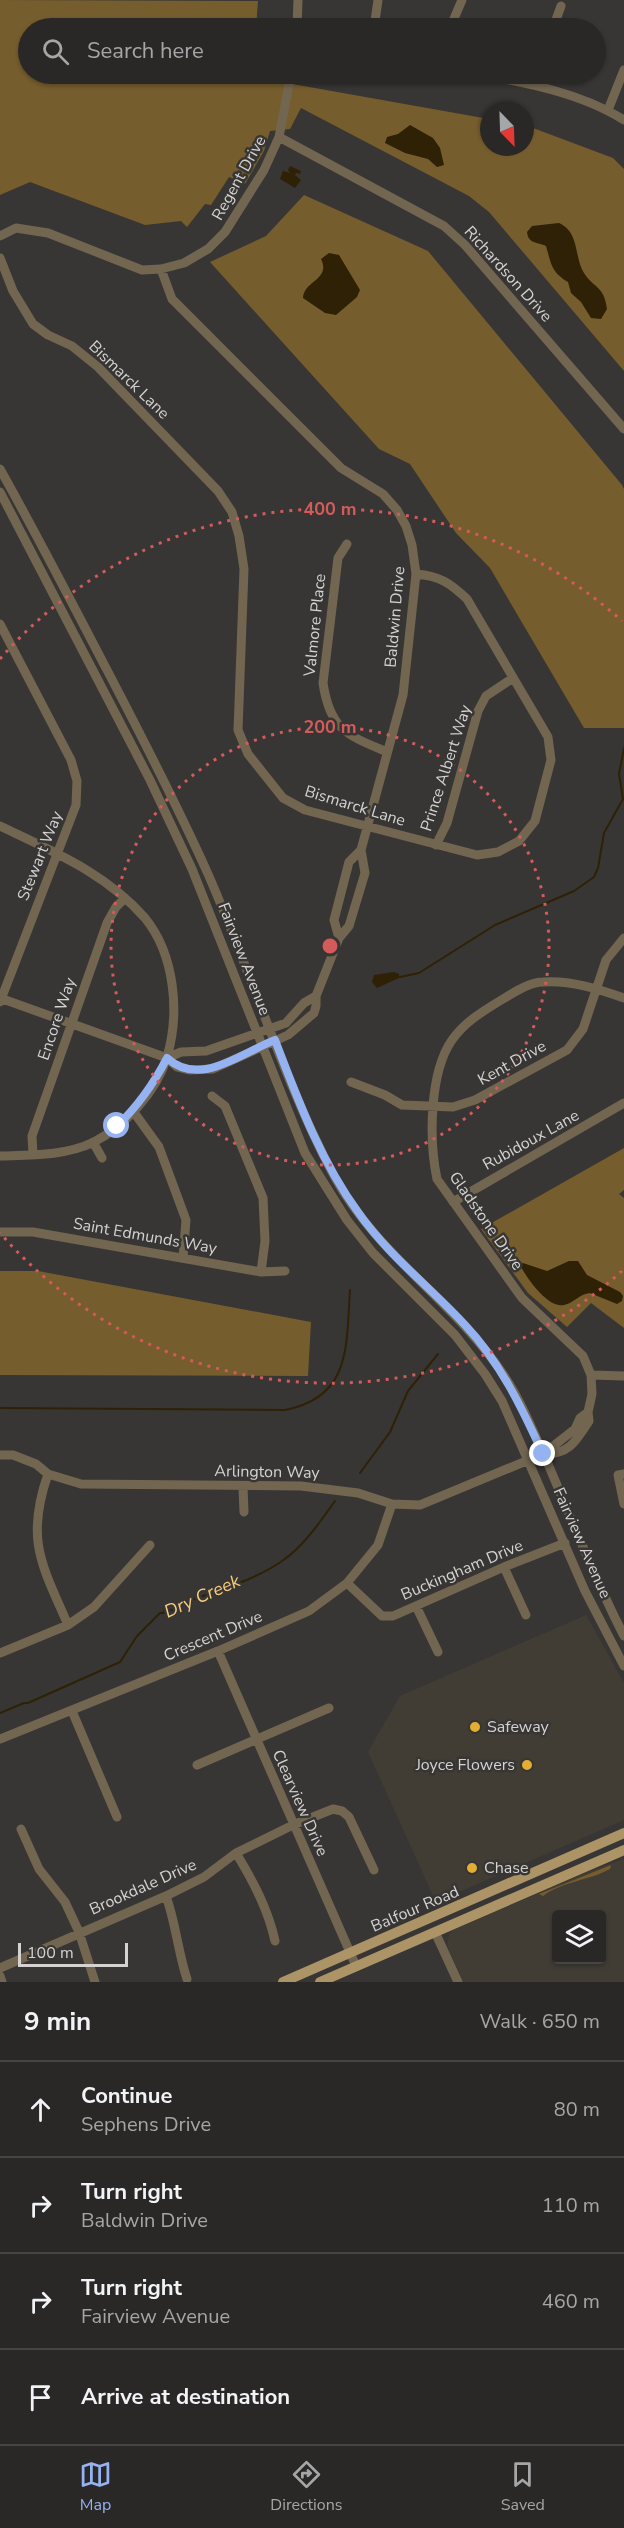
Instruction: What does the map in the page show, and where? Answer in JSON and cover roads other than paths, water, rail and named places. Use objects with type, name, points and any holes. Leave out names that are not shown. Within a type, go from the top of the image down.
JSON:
[{"type":"main road","name":"Balfour Road","points":[[283,1982],[624,1833]]},
{"type":"main road","name":"Balfour Road","points":[[320,1982],[624,1850]]},
{"type":"street","points":[[297,18],[298,0]]},
{"type":"street","points":[[375,18],[378,0]]},
{"type":"street","points":[[454,18],[462,0]]},
{"type":"street","points":[[557,18],[561,6]]},
{"type":"street","points":[[608,110],[624,70]]},
{"type":"street","name":"Regent Drive","points":[[0,236],[16,228],[48,233],[142,270],[161,269],[184,263],[208,249],[225,232],[264,170],[279,137],[289,84]]},
{"type":"street","points":[[534,84],[608,110],[624,120]]},
{"type":"street","name":"Richardson Drive","points":[[279,137],[444,226],[465,245],[624,429]]},
{"type":"street","name":"Bismarck Lane","points":[[0,258],[13,291],[33,324],[48,335],[72,346],[98,367],[218,491],[232,512],[239,536],[244,569],[238,730],[248,754],[283,798],[305,810],[436,845],[477,855],[498,852],[519,841],[535,821],[551,760],[548,737],[538,716],[467,599],[449,582],[429,575],[416,574]]},
{"type":"street","name":"Baldwin Drive","points":[[0,1000],[71,1022],[167,1058],[177,1067],[189,1070],[213,1069],[288,1035],[314,1013],[316,996],[339,938],[349,926],[365,873],[361,850],[403,695],[416,574],[412,545],[406,526],[397,510],[383,494],[342,468],[172,299],[161,269]]},
{"type":"street","name":"Fairview Avenue","points":[[0,469],[162,777],[210,880],[302,1109],[337,1181],[359,1214],[385,1246],[466,1326],[504,1375],[543,1454],[599,1586],[624,1636]]},
{"type":"street","name":"Fairview Avenue","points":[[0,492],[159,800],[210,912],[305,1153],[347,1220],[380,1261],[455,1335],[485,1374],[502,1401],[585,1591],[624,1666]]},
{"type":"street","name":"Valmore Place","points":[[347,544],[338,558],[323,683],[325,699],[332,716],[348,735],[387,752]]},
{"type":"street","name":"Stewart Way","points":[[0,624],[71,760],[77,781],[76,805],[70,825],[56,852],[0,1000]]},
{"type":"street","name":"Prince Albert Way","points":[[436,845],[447,823],[478,711],[486,696],[513,678]]},
{"type":"street","points":[[0,826],[56,852],[98,876],[125,898],[145,919],[160,941],[169,969],[174,998],[167,1058],[154,1084],[134,1111],[93,1142],[53,1154],[0,1156]]},
{"type":"street","name":"Baldwin Drive","points":[[339,938],[334,920],[349,862],[361,850]]},
{"type":"street","name":"Encore Way","points":[[33,1155],[32,1136],[71,1022],[107,923],[116,907],[125,898]]},
{"type":"street","name":"Kent Drive","points":[[351,1082],[385,1095],[402,1105],[453,1107],[476,1100],[567,1050],[583,1029],[606,960],[624,938]]},
{"type":"street","name":"Gladstone Drive","points":[[591,1375],[583,1356],[522,1298],[437,1179],[432,1155],[434,1107],[439,1069],[452,1041],[473,1017],[512,993],[540,981],[563,982],[596,988],[624,998]]},
{"type":"street","name":"Baldwin Drive","points":[[167,1058],[181,1052],[206,1051],[286,1023],[304,1003],[316,996]]},
{"type":"street","points":[[212,1096],[225,1106],[262,1198],[265,1241],[261,1272]]},
{"type":"street","name":"Rubidoux Lane","points":[[453,1202],[623,1107]]},
{"type":"street","points":[[134,1111],[159,1147],[186,1220],[183,1258]]},
{"type":"street","points":[[93,1142],[102,1158]]},
{"type":"street","name":"Saint Edmunds Way","points":[[0,1232],[33,1232],[261,1272],[285,1271]]},
{"type":"street","points":[[543,1454],[558,1454],[578,1432],[580,1418],[588,1412],[592,1394],[591,1375],[624,1376]]},
{"type":"street","name":"Arlington Way","points":[[0,1455],[13,1455],[28,1461],[48,1474],[81,1484],[335,1489],[358,1493],[392,1504],[420,1505],[543,1454]]},
{"type":"street","points":[[48,1474],[36,1519],[37,1543],[41,1563],[68,1625]]},
{"type":"street","points":[[624,1474],[618,1475],[624,1504]]},
{"type":"street","points":[[243,1487],[244,1512]]},
{"type":"street","name":"Crescent Drive","points":[[0,1739],[218,1651],[309,1611],[347,1583],[378,1545],[392,1504]]},
{"type":"street","name":"Buckingham Drive","points":[[347,1583],[382,1616],[393,1616],[564,1543]]},
{"type":"street","points":[[0,1653],[68,1625],[94,1607],[150,1545]]},
{"type":"street","points":[[504,1567],[526,1615]]},
{"type":"street","points":[[416,1606],[438,1652]]},
{"type":"street","name":"Clearview Drive","points":[[218,1651],[356,1966]]},
{"type":"street","points":[[197,1765],[329,1708]]},
{"type":"street","points":[[72,1711],[117,1817]]},
{"type":"street","name":"Brookdale Drive","points":[[0,1968],[166,1896],[204,1877],[236,1853],[293,1825],[333,1809],[342,1811],[349,1817],[374,1870]]},
{"type":"street","points":[[21,1829],[39,1869],[65,1902],[79,1932],[95,1982]]},
{"type":"street","points":[[236,1853],[253,1881],[270,1922],[274,1941]]},
{"type":"street","points":[[166,1896],[176,1925],[181,1960],[187,1979]]},
{"type":"street","points":[[435,1932],[458,1982]]},
{"type":"street","points":[[0,1976],[2,1982]]},
{"type":"waterway","points":[[400,977],[419,973],[495,925],[574,891],[594,877],[598,868],[604,833],[623,799],[619,774],[624,748]]},
{"type":"waterway","points":[[0,1408],[285,1410],[307,1403],[323,1394],[334,1381],[341,1366],[348,1330],[350,1290]]},
{"type":"waterway","name":"Dry Creek","points":[[360,1473],[390,1432],[408,1391],[438,1354]]},
{"type":"waterway","name":"Dry Creek","points":[[0,1713],[120,1662],[137,1636],[160,1613],[245,1581],[282,1561],[304,1541],[335,1501]]},
{"type":"place","name":"Safeway","points":[[475,1727]]},
{"type":"place","name":"Joyce Flowers","points":[[527,1765]]},
{"type":"place","name":"Chase","points":[[472,1868]]}]
